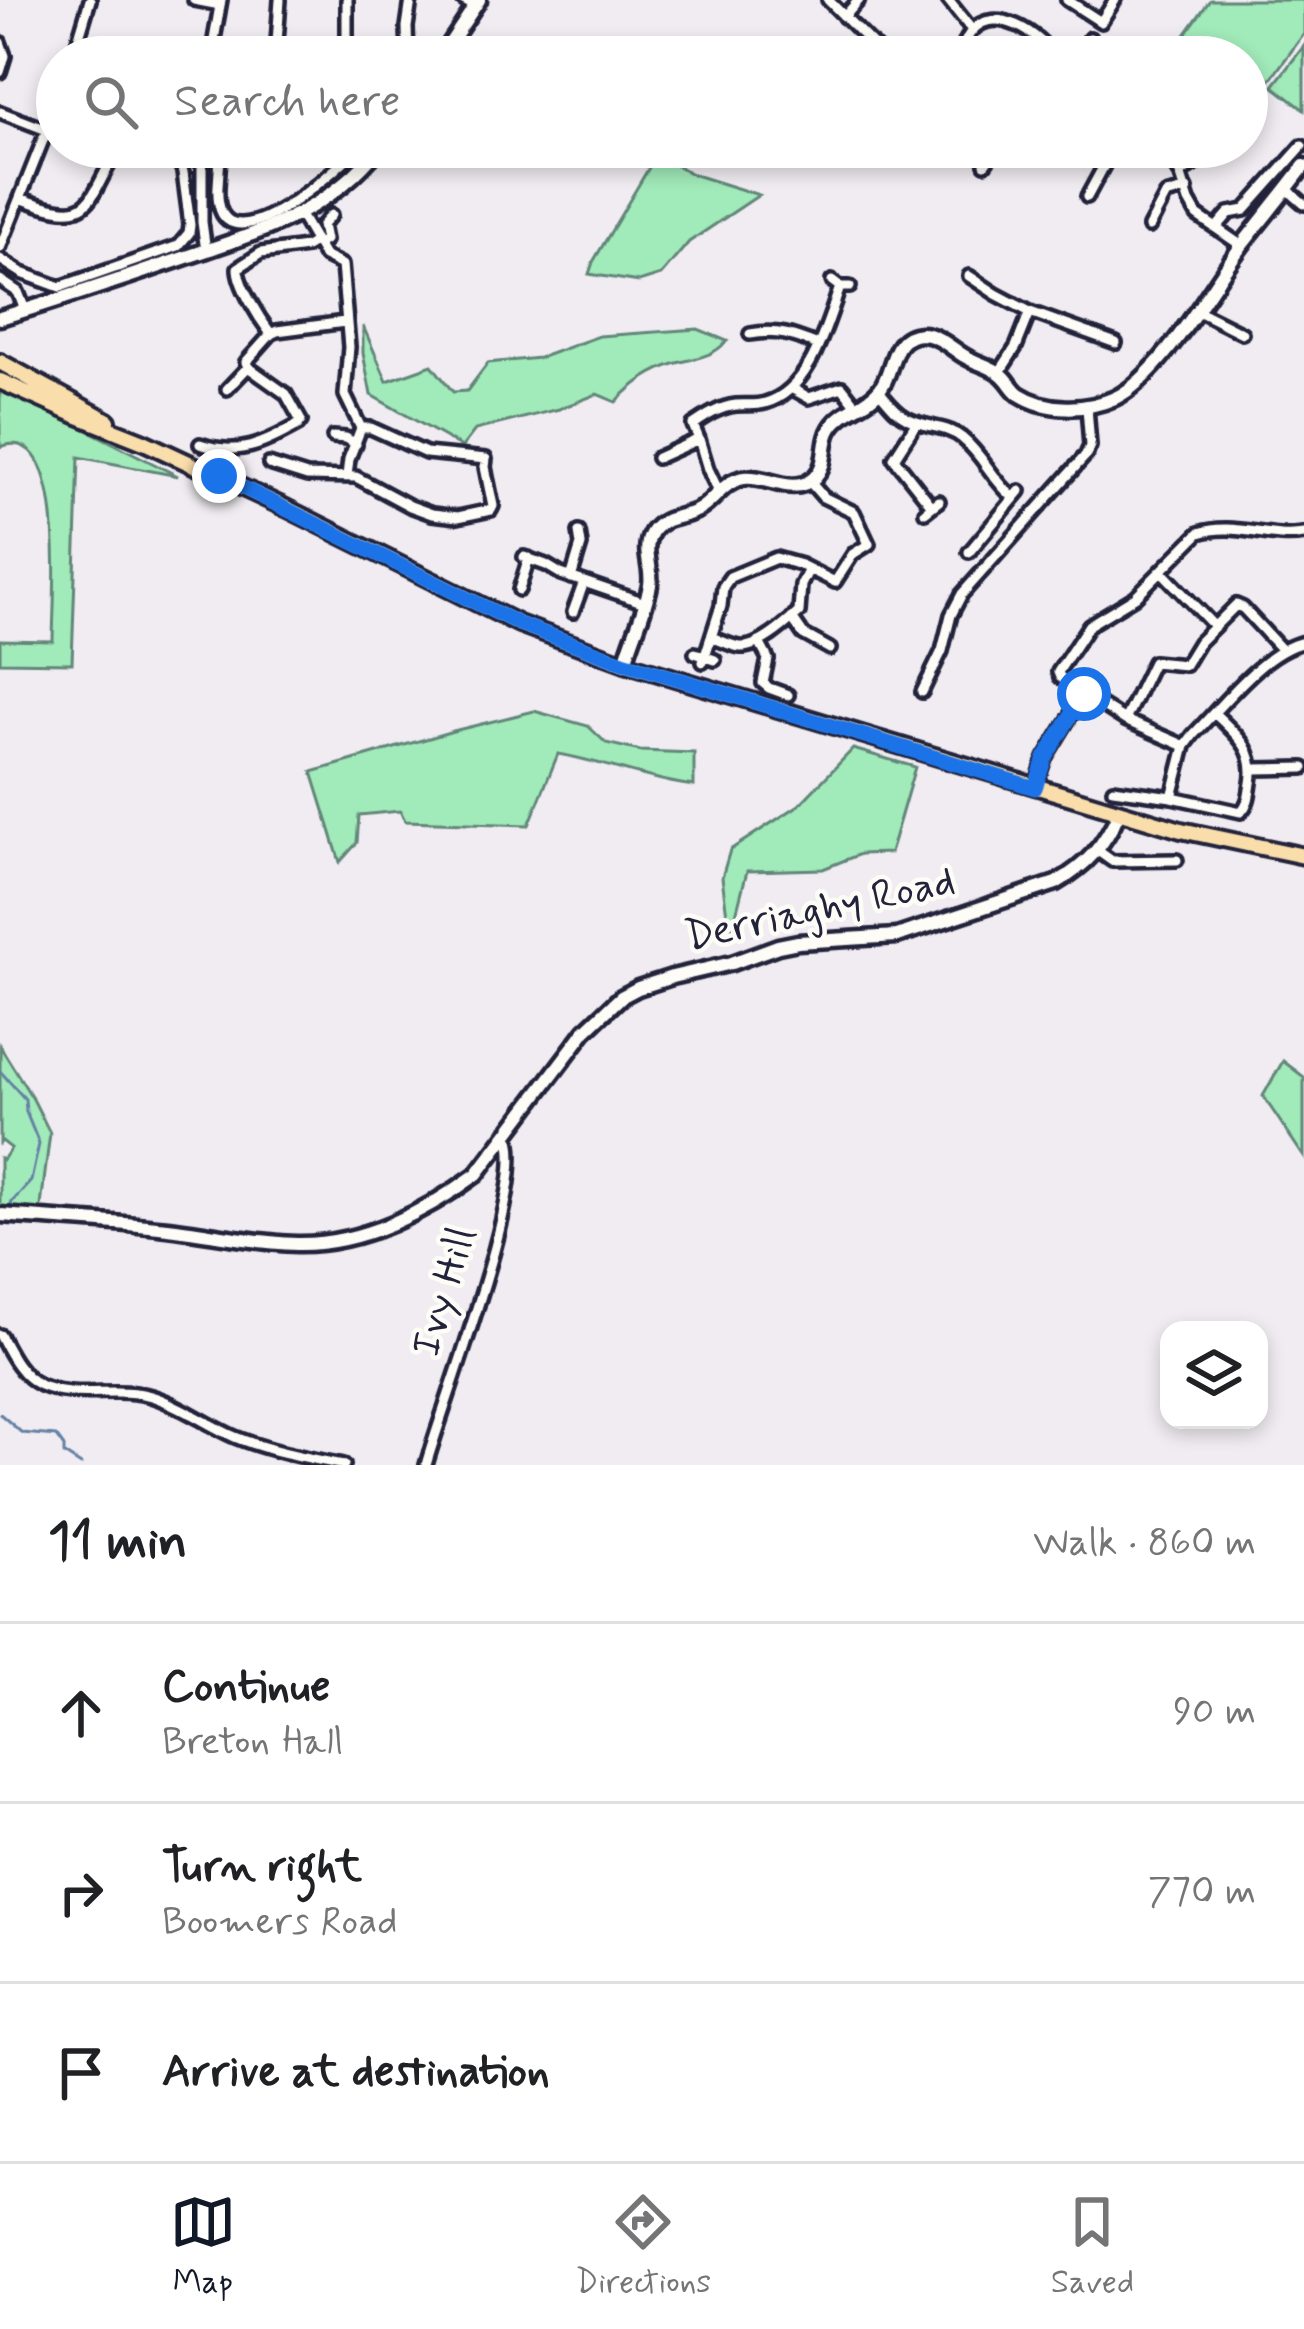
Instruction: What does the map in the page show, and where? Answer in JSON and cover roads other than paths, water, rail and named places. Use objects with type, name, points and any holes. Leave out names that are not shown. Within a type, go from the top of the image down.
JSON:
[{"type":"main road","points":[[0,362],[144,442]]},
{"type":"main road","points":[[0,376],[49,403],[306,518],[519,624],[626,663],[1035,788],[1181,830],[1304,856]]},
{"type":"street","points":[[79,36],[90,0]]},
{"type":"street","points":[[194,0],[221,3],[215,36]]},
{"type":"street","points":[[277,36],[280,0]]},
{"type":"street","points":[[346,36],[347,0]]},
{"type":"street","points":[[407,36],[411,0]]},
{"type":"street","points":[[828,0],[864,36]]},
{"type":"street","points":[[844,17],[859,0]]},
{"type":"street","points":[[948,0],[972,30]]},
{"type":"street","points":[[1067,0],[1101,22],[1115,0]]},
{"type":"street","points":[[453,36],[472,2]]},
{"type":"street","points":[[969,36],[984,22],[1000,20],[1033,36]]},
{"type":"street","points":[[0,42],[5,56],[0,72]]},
{"type":"street","points":[[0,112],[36,126]]},
{"type":"street","points":[[1216,227],[1229,213],[1245,210],[1302,146]]},
{"type":"street","points":[[0,248],[36,158]]},
{"type":"street","points":[[626,663],[651,577],[647,546],[652,533],[666,520],[697,511],[742,478],[788,486],[810,482],[822,466],[834,423],[879,391],[899,344],[922,334],[935,337],[980,367],[999,373],[1016,392],[1036,402],[1087,407],[1112,399],[1143,379],[1304,166]]},
{"type":"street","points":[[20,198],[54,210],[80,208],[93,197],[109,168]]},
{"type":"street","points":[[1,261],[60,287],[178,246],[187,238],[190,225],[182,168]]},
{"type":"street","points":[[202,168],[206,250]]},
{"type":"street","points":[[221,168],[219,209],[228,222],[236,224],[291,204],[336,168]]},
{"type":"street","points":[[3,318],[255,235],[300,215],[336,191],[359,168]]},
{"type":"street","points":[[1087,197],[1102,182],[1107,168]]},
{"type":"street","points":[[1176,168],[1197,214],[1242,246]]},
{"type":"street","points":[[1180,173],[1189,168]]},
{"type":"street","points":[[1149,227],[1166,195],[1186,189]]},
{"type":"street","points":[[1287,189],[1304,204]]},
{"type":"street","points":[[1146,200],[1159,206]]},
{"type":"street","points":[[300,215],[329,260],[343,265],[349,347],[345,395],[361,428],[346,476]]},
{"type":"street","points":[[271,334],[249,301],[238,268],[261,253],[305,248],[325,240],[322,225],[331,215]]},
{"type":"street","points":[[969,276],[1030,312],[1116,343]]},
{"type":"street","points":[[0,280],[18,292],[25,310]]},
{"type":"street","points":[[719,492],[692,425],[716,410],[760,405],[794,389],[818,345],[841,285]]},
{"type":"street","points":[[1196,310],[1242,333]]},
{"type":"street","points":[[999,373],[1030,312]]},
{"type":"street","points":[[227,389],[271,334],[345,322]]},
{"type":"street","points":[[750,334],[783,331],[818,345]]},
{"type":"street","points":[[200,444],[223,452],[259,444],[301,422],[286,394],[248,367]]},
{"type":"street","points":[[794,389],[809,398],[842,387],[857,406]]},
{"type":"street","points":[[879,391],[898,413],[966,441],[998,484],[1017,495],[970,552]]},
{"type":"street","points":[[921,685],[942,651],[951,615],[968,586],[1086,455],[1090,436],[1087,407]]},
{"type":"street","points":[[917,422],[894,458],[931,506]]},
{"type":"street","points":[[270,426],[276,437]]},
{"type":"street","points":[[269,464],[307,476],[356,477],[421,510],[458,517],[487,513],[494,506],[485,459],[425,453],[371,428],[361,428]]},
{"type":"street","points":[[333,437],[356,445]]},
{"type":"street","points":[[657,458],[700,440]]},
{"type":"street","points":[[420,469],[425,453]]},
{"type":"street","points":[[704,658],[722,606],[723,587],[730,577],[776,558],[835,582],[848,561],[868,547],[870,542],[854,512],[824,497],[810,482]]},
{"type":"street","points":[[1185,746],[1125,720],[1058,672],[1083,632],[1135,596],[1199,533],[1232,528],[1304,534]]},
{"type":"street","points":[[571,578],[581,545],[579,532]]},
{"type":"street","points":[[523,584],[526,558],[645,603]]},
{"type":"street","points":[[711,637],[740,647],[759,642],[799,612],[808,569]]},
{"type":"street","points":[[1162,572],[1214,626]]},
{"type":"street","points":[[573,613],[584,582]]},
{"type":"street","points":[[1125,720],[1153,662],[1185,665],[1199,642],[1236,605],[1282,650]]},
{"type":"street","points":[[792,618],[800,631],[825,647],[828,632]]},
{"type":"street","points":[[759,642],[768,658],[763,683],[784,693],[785,678]]},
{"type":"street","points":[[1172,797],[1185,746],[1249,678],[1282,650],[1304,642]]},
{"type":"street","points":[[1035,788],[1045,758],[1084,694]]},
{"type":"street","points":[[1115,786],[1241,812],[1248,806],[1254,769],[1246,746],[1214,713]]},
{"type":"street","points":[[1254,769],[1304,768]]},
{"type":"street","name":"Derriaghy Road","points":[[0,1215],[293,1244],[336,1240],[382,1227],[458,1189],[477,1174],[585,1031],[638,988],[797,942],[897,936],[1056,883],[1098,851],[1119,812]]},
{"type":"street","points":[[1098,851],[1112,861],[1173,856]]},
{"type":"street","name":"Ivy Hill","points":[[426,1465],[500,1230],[512,1150],[508,1137]]},
{"type":"street","points":[[0,1335],[12,1358],[38,1384],[147,1395],[230,1434],[344,1465]]},
{"type":"waterway","points":[[0,1071],[25,1099],[39,1144],[31,1181],[10,1208]]},
{"type":"waterway","points":[[0,1414],[22,1433],[56,1436],[64,1454],[81,1465]]}]
